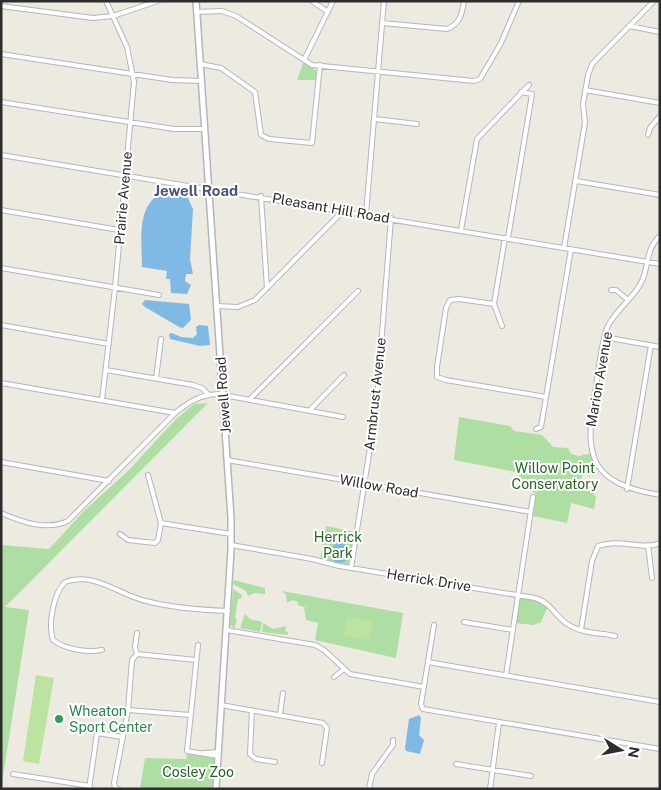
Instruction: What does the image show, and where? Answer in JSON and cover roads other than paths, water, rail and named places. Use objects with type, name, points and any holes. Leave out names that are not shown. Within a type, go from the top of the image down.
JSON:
[{"type":"street","name":"Prairie Avenue","points":[[102,400],[115,288],[134,74],[127,47],[106,1]]},
{"type":"street","points":[[1,6],[82,18],[113,16],[158,1]]},
{"type":"street","name":"Jewell Road","points":[[196,1],[228,460],[231,534],[228,611],[216,789]]},
{"type":"street","points":[[312,1],[328,12]]},
{"type":"street","points":[[304,60],[333,1]]},
{"type":"street","points":[[366,214],[384,1]]},
{"type":"street","points":[[382,23],[447,29],[453,26],[460,18],[464,1]]},
{"type":"street","points":[[196,12],[222,11],[236,16],[312,65],[378,70],[474,81],[480,79],[501,42],[519,1]]},
{"type":"street","points":[[564,248],[585,123],[583,104],[592,64],[654,1]]},
{"type":"street","points":[[630,26],[660,32]]},
{"type":"street","points":[[1,54],[172,80],[201,81]]},
{"type":"street","points":[[200,64],[221,68],[254,92],[261,135],[269,139],[312,143],[320,65]]},
{"type":"street","points":[[461,230],[477,139],[529,85]]},
{"type":"street","points":[[586,90],[660,103]]},
{"type":"street","points":[[502,326],[494,304],[532,94],[521,92]]},
{"type":"street","points":[[1,102],[174,129],[204,129]]},
{"type":"street","points":[[648,135],[650,128],[660,116]]},
{"type":"street","points":[[374,119],[418,124]]},
{"type":"street","name":"Pleasant Hill Road","points":[[1,155],[261,196],[660,264]]},
{"type":"street","points":[[576,181],[660,195]]},
{"type":"street","points":[[261,196],[267,288]]},
{"type":"street","points":[[1,210],[119,230]]},
{"type":"street","points":[[217,306],[244,306],[255,300],[344,210]]},
{"type":"street","name":"Armbrust Avenue","points":[[352,568],[376,410],[392,218]]},
{"type":"street","name":"Marion Avenue","points":[[660,236],[652,245],[641,282],[614,316],[604,337],[590,425],[590,440],[600,467],[612,480],[627,488],[660,495]]},
{"type":"street","points":[[536,429],[541,427],[571,249]]},
{"type":"street","points":[[1,268],[159,295]]},
{"type":"street","points":[[611,290],[616,290],[628,300]]},
{"type":"street","points":[[249,400],[358,291]]},
{"type":"street","points":[[494,304],[460,299],[450,300],[446,308],[436,367],[439,377],[546,397]]},
{"type":"street","points":[[1,325],[109,344]]},
{"type":"street","points":[[604,337],[660,347]]},
{"type":"street","points":[[156,378],[161,339]]},
{"type":"street","points":[[627,488],[651,345]]},
{"type":"street","points":[[106,370],[198,386],[209,394]]},
{"type":"street","points":[[310,410],[344,375]]},
{"type":"street","points":[[1,384],[175,414]]},
{"type":"street","points":[[1,513],[16,520],[46,526],[60,525],[68,521],[175,414],[194,398],[209,394],[223,395],[310,410],[343,418]]},
{"type":"street","name":"Willow Road","points":[[228,460],[531,512]]},
{"type":"street","points":[[1,462],[109,481]]},
{"type":"street","points":[[120,534],[128,540],[155,543],[158,540],[161,523],[148,475]]},
{"type":"street","points":[[506,675],[533,497]]},
{"type":"street","points":[[161,523],[231,534]]},
{"type":"street","points":[[581,630],[592,560],[598,546],[613,542],[648,545],[660,542]]},
{"type":"street","name":"Herrick Drive","points":[[231,545],[352,568],[519,595],[544,601],[564,622],[581,630],[615,636]]},
{"type":"street","points":[[648,545],[652,578]]},
{"type":"street","points":[[102,650],[95,651],[62,646],[54,640],[51,630],[56,595],[65,582],[77,579],[100,583],[142,600],[191,610],[228,611]]},
{"type":"street","points":[[464,622],[513,630]]},
{"type":"street","points":[[434,626],[424,687],[423,709],[660,749]]},
{"type":"street","points":[[226,630],[315,646],[324,650],[343,670],[358,676],[424,687]]},
{"type":"street","points":[[137,633],[135,648],[137,654]]},
{"type":"street","points":[[198,645],[187,751],[218,754]]},
{"type":"street","points":[[137,654],[196,660]]},
{"type":"street","points":[[118,789],[115,788],[114,783],[128,710],[132,660],[137,654]]},
{"type":"street","points":[[428,662],[660,702]]},
{"type":"street","points":[[334,677],[343,670]]},
{"type":"street","points":[[280,714],[284,693]]},
{"type":"street","points":[[221,705],[321,722],[326,725],[322,763]]},
{"type":"street","points":[[128,710],[190,715]]},
{"type":"street","points":[[252,710],[250,754],[256,759],[275,762]]},
{"type":"street","points":[[490,789],[499,723]]},
{"type":"street","points":[[13,774],[89,787],[97,733],[122,737]]},
{"type":"street","points":[[369,789],[372,774],[393,744],[393,740]]},
{"type":"street","points":[[456,764],[531,776]]},
{"type":"water","points":[[167,191],[186,194],[193,209],[190,259],[193,274],[186,274],[185,281],[191,285],[187,294],[171,293],[170,279],[166,279],[167,271],[142,267],[141,234],[145,212],[157,196]]},
{"type":"water","points":[[145,300],[189,304],[191,320],[183,328],[179,327],[145,307],[142,304]]},
{"type":"water","points":[[199,325],[208,326],[210,345],[200,346],[170,339],[169,334],[172,333],[181,337],[193,338],[197,334],[196,327]]},
{"type":"water","points":[[340,543],[347,546],[350,553],[347,560],[340,563],[333,560],[330,553],[333,546]]},
{"type":"water","points":[[419,715],[421,718],[419,735],[424,740],[420,754],[406,751],[405,748],[409,719]]},
{"type":"place","name":"Wheaton Sport Center","points":[[59,719]]},
{"type":"district","name":"Jewell Road","points":[[196,190]]},
{"type":"park label","name":"Willow Point Conservatory","points":[[555,476]]},
{"type":"park label","name":"Herrick Park","points":[[338,546]]},
{"type":"park label","name":"Cosley Zoo","points":[[198,772]]}]
